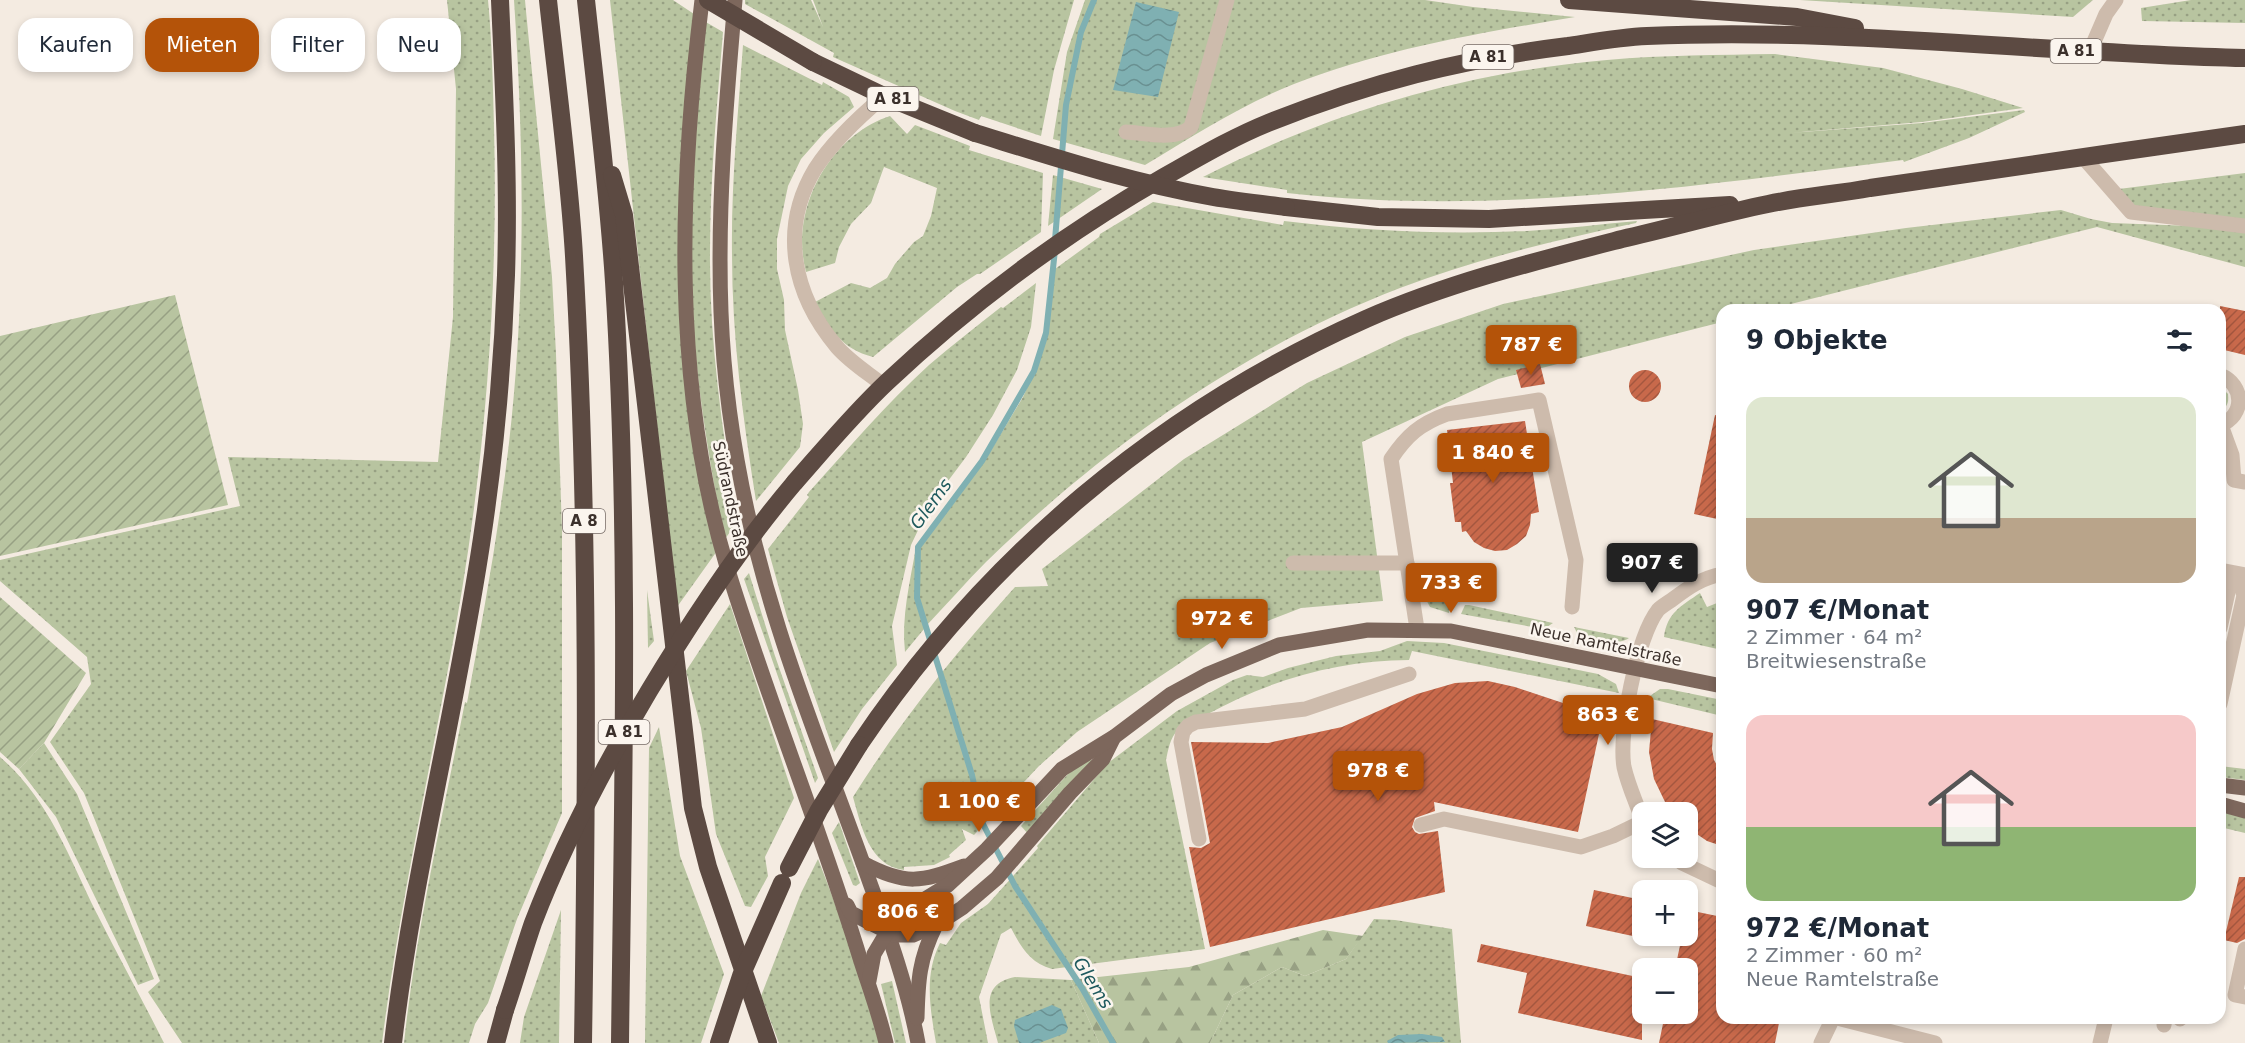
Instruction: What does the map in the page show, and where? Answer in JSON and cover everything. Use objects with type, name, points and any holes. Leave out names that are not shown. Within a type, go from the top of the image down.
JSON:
[{"type":"highway","points":[[393,1043],[414,908],[467,628],[482,537],[495,430],[503,324],[507,224],[500,0]]},
{"type":"highway","name":"A 8","points":[[548,0],[574,253],[580,403],[586,598],[583,1043]]},
{"type":"highway","name":"A 8","points":[[586,0],[614,280],[622,488],[624,597],[620,1043]]},
{"type":"highway","name":"A 81","points":[[708,0],[813,62],[884,96],[975,133],[1082,166],[1212,197],[1378,217],[1478,219],[1771,203]]},
{"type":"highway","points":[[1569,0],[1797,17],[1907,38]]},
{"type":"highway","name":"A 81","points":[[496,1043],[533,923],[574,828],[615,747],[692,620],[746,543],[795,482],[883,385],[955,320],[999,285],[1101,213],[1189,163],[1265,125],[1358,90],[1446,66],[1504,54],[1642,36],[1786,34],[1907,38],[2090,51],[2245,58]]},
{"type":"highway","name":"A 81","points":[[719,1043],[741,976],[785,875],[819,810],[859,745],[924,655],[998,573],[1067,507],[1135,453],[1186,417],[1271,365],[1414,300],[1498,272],[1771,203],[1953,174],[2245,134]]},
{"type":"highway","points":[[601,135],[624,215],[693,808],[711,877],[768,1043]]},
{"type":"main road","name":"Südrandstraße","points":[[702,0],[691,91],[684,204],[686,314],[695,418],[711,503],[727,566],[791,759],[841,894],[886,1043]]},
{"type":"main road","name":"Südrandstraße","points":[[735,0],[720,208],[721,313],[730,405],[744,496],[768,589],[802,696],[887,932],[918,1041]]},
{"type":"main road","name":"Neue Ramtelstraße","points":[[1114,737],[1103,759],[982,892],[936,925],[913,935],[905,936],[887,932],[896,917],[948,885],[1010,825],[1062,769],[1114,737],[1160,701],[1206,675],[1279,645],[1368,630],[1417,629],[1471,634],[1716,685]]},
{"type":"main road","points":[[2226,786],[2245,788]]},
{"type":"main road","points":[[2226,806],[2245,811]]},
{"type":"main road","points":[[863,863],[878,871],[913,881],[970,864]]},
{"type":"main road","points":[[841,894],[851,913],[887,932],[874,954],[868,984]]},
{"type":"main road","points":[[918,1041],[918,984],[926,945],[936,925]]},
{"type":"street","points":[[1126,132],[1176,135],[1185,133],[1191,127],[1227,0]]},
{"type":"street","points":[[2090,51],[2106,14],[2116,0]]},
{"type":"street","points":[[883,385],[838,348],[813,314],[797,269],[793,244],[796,213],[816,169],[841,136],[884,96]]},
{"type":"street","points":[[2083,157],[2131,212],[2245,226]]},
{"type":"street","points":[[2226,378],[2234,383],[2240,396],[2238,411],[2226,423]]},
{"type":"street","points":[[1417,629],[1391,459],[1414,430],[1447,414],[1539,400],[1576,560],[1572,607]]},
{"type":"street","points":[[2226,439],[2232,455],[2234,480],[2245,482]]},
{"type":"street","points":[[1293,563],[1407,563]]},
{"type":"street","points":[[2226,577],[2245,575]]},
{"type":"street","points":[[1635,802],[1624,765],[1628,698],[1644,639],[1658,610],[1695,583],[1716,576]]},
{"type":"street","points":[[2226,579],[2240,585],[2244,595],[2226,677]]},
{"type":"street","points":[[1199,838],[1181,742],[1183,732],[1188,726],[1210,719],[1305,709],[1409,674]]},
{"type":"street","points":[[1421,825],[1444,819],[1581,847],[1613,836],[1632,826]]},
{"type":"street","points":[[1693,868],[1716,879]]},
{"type":"street","points":[[2245,949],[2235,995],[2245,997]]},
{"type":"street","points":[[1821,1043],[1832,1024]]},
{"type":"street","points":[[1859,1024],[1935,1043]]},
{"type":"street","points":[[2100,1043],[2105,1024]]},
{"type":"green space","points":[[447,0],[488,0],[493,79],[495,185],[489,359],[471,533],[399,929],[382,1043],[182,1043],[148,992],[160,981],[84,793],[50,742],[91,684],[87,657],[0,581],[0,560],[240,506],[228,457],[438,462],[453,317],[456,89],[454,72],[461,72],[461,18],[449,18]]},
{"type":"green space","points":[[514,0],[525,0],[552,277],[562,531],[562,813],[517,919],[488,1003],[475,1024],[469,1043],[404,1043],[423,915],[485,605],[515,388],[522,222],[520,111]]},
{"type":"green space","points":[[610,0],[673,0],[694,14],[680,215],[717,551],[677,607]]},
{"type":"green space","points":[[745,0],[811,0],[823,27],[813,0],[1074,0],[1054,70],[1041,136],[981,116],[979,120],[955,111],[833,57],[834,53],[745,4]]},
{"type":"green space","points":[[1085,0],[1425,0],[1575,17],[1432,43],[1328,72],[1255,101],[1145,165],[1053,139],[1067,52]]},
{"type":"green space","points":[[1800,0],[2093,0],[2073,17]]},
{"type":"green space","points":[[2191,0],[2245,0],[2245,23],[2142,21],[2141,8]]},
{"type":"green space","points":[[704,21],[723,32],[710,224],[710,285],[714,353],[737,523],[724,540],[701,402],[691,281],[694,170]]},
{"type":"green space","points":[[743,45],[822,85],[823,82],[849,97],[854,107],[824,133],[801,159],[788,186],[777,239],[777,269],[784,300],[785,330],[803,424],[800,447],[756,501],[739,378],[732,286],[734,176]]},
{"type":"green space","points":[[1775,54],[1883,68],[2023,108],[1922,122],[1789,133],[1922,123],[2024,110],[2025,112],[1969,138],[1904,162],[1903,160],[1596,195],[1519,200],[1365,199],[1287,193],[1287,190],[1203,177],[1299,133],[1399,99],[1450,85],[1502,74],[1607,60]]},
{"type":"green space","points":[[890,116],[907,134],[915,125],[970,146],[969,150],[1043,173],[1041,232],[957,287],[873,357],[853,349],[838,337],[815,302],[851,283],[870,288],[887,278],[895,264],[914,242],[923,236],[931,216],[937,188],[884,167],[871,203],[851,224],[839,247],[835,263],[806,272],[802,248],[803,224],[809,201],[819,178],[832,158],[849,140],[868,126]]},
{"type":"green space","points":[[2245,173],[2245,226],[2131,212],[2111,190]]},
{"type":"green space","points":[[1053,175],[1102,189],[1048,226]]},
{"type":"green space","points":[[1153,202],[1283,225],[1284,221],[1406,231],[1466,233],[1527,231],[1637,221],[1487,259],[1400,288],[1343,312],[1232,370],[1128,440],[1079,479],[986,562],[927,625],[918,596],[920,547],[984,462],[1023,397],[1048,334],[1055,269],[1100,234]]},
{"type":"green space","points":[[2061,210],[2112,223],[2245,228],[2245,267],[2097,227],[1791,304],[1716,304],[1716,324],[1498,379],[1362,442],[1383,601],[1301,608],[1210,643],[1077,732],[1039,766],[974,835],[962,829],[966,840],[949,855],[950,857],[934,865],[904,867],[904,870],[892,867],[882,861],[868,842],[853,797],[890,741],[929,689],[1015,587],[1048,586],[1042,569],[1184,459],[1307,383],[1405,337],[1503,304],[1754,250],[1906,228]]},
{"type":"green space","points":[[1036,283],[1031,327],[1017,370],[993,415],[966,457],[930,505],[911,545],[892,626],[897,665],[862,709],[834,752],[787,617],[768,549],[809,497],[807,495],[809,492],[898,395],[956,343]]},
{"type":"green space","points":[[175,295],[228,505],[0,556],[0,336]]},
{"type":"green space","points":[[916,547],[915,598],[924,629],[905,652],[905,613]]},
{"type":"green space","points":[[749,573],[775,656],[818,778],[815,783],[744,579]]},
{"type":"green space","points":[[1420,588],[1452,592],[1449,613],[1430,607]]},
{"type":"green space","points":[[647,590],[654,641],[648,648]]},
{"type":"green space","points":[[1700,593],[1707,607],[1716,603],[1716,649],[1664,637],[1668,622],[1681,606]]},
{"type":"green space","points":[[0,597],[86,673],[44,743],[19,769],[0,752]]},
{"type":"green space","points":[[730,604],[794,798],[765,857],[768,876],[751,907],[745,906],[716,834],[701,728],[686,671]]},
{"type":"green space","points":[[1465,605],[1553,623],[1544,629],[1461,614]]},
{"type":"green space","points":[[1574,627],[1629,638],[1611,643],[1589,641],[1579,636]]},
{"type":"green space","points":[[1407,641],[1444,643],[1598,674],[1616,684],[1619,693],[1412,651],[1409,660],[1330,668],[1278,683],[1253,692],[1191,722],[1173,736],[1166,760],[1205,949],[1052,969],[1032,958],[1011,928],[1001,934],[979,997],[988,1043],[936,1043],[930,1004],[930,979],[940,943],[946,945],[961,923],[988,904],[1108,763],[1177,711],[1233,680],[1247,675],[1263,677],[1336,656],[1380,651]]},
{"type":"green space","points":[[1660,689],[1668,689],[1716,699],[1716,715],[1647,698]]},
{"type":"green space","points":[[659,727],[680,856],[724,974],[701,1043],[645,1043],[649,748]]},
{"type":"green space","points":[[44,743],[77,794],[154,979],[138,985],[56,817],[19,769]]},
{"type":"green space","points":[[0,757],[31,791],[56,829],[164,1043],[0,1043]]},
{"type":"green space","points":[[1088,757],[1092,761],[1029,835],[1021,826],[1067,775]]},
{"type":"green space","points":[[2226,767],[2245,769],[2245,780],[2226,778]]},
{"type":"green space","points":[[2226,812],[2245,818],[2245,833],[2226,828]]},
{"type":"green space","points":[[839,822],[860,883],[856,886],[853,885],[832,833]]},
{"type":"green space","points":[[818,859],[851,950],[879,1043],[779,1043],[761,996],[801,893]]},
{"type":"green space","points":[[561,910],[559,1043],[520,1043],[524,1017]]},
{"type":"green space","points":[[1374,919],[1452,929],[1461,1043],[1210,1043],[1233,995],[1282,967],[1305,976],[1346,959]]},
{"type":"green space","points":[[1323,930],[1363,936],[1346,959],[1305,976],[1282,967],[1233,995],[1210,1043],[1099,1043],[1071,980],[1189,967]]},
{"type":"green space","points":[[1015,977],[1071,980],[1099,1043],[998,1043],[990,1012],[991,994],[995,986]]},
{"type":"green space","points":[[892,981],[906,1043],[895,1043],[881,984]]},
{"type":"water","points":[[1136,2],[1179,12],[1158,97],[1113,90]]},
{"type":"water","points":[[1052,1005],[1061,1009],[1068,1028],[1066,1033],[1039,1043],[1019,1043],[1014,1026],[1015,1020]]},
{"type":"water","points":[[1422,1034],[1442,1037],[1445,1042],[1388,1043],[1387,1041],[1398,1035]]},
{"type":"building","points":[[2226,307],[2245,311],[2245,355],[2226,350]]},
{"type":"building","points":[[1540,364],[1545,384],[1521,388],[1516,370]]},
{"type":"building","points":[[1645,370],[1656,375],[1661,386],[1656,397],[1645,402],[1634,397],[1629,386],[1634,375]]},
{"type":"building","points":[[1715,415],[1716,415],[1716,519],[1694,514]]},
{"type":"building","points":[[1525,421],[1539,512],[1531,514],[1526,536],[1517,544],[1507,550],[1495,551],[1484,548],[1474,542],[1466,531],[1462,532],[1461,522],[1455,522],[1447,430]]},
{"type":"building","points":[[1488,681],[1515,687],[1566,704],[1567,699],[1605,706],[1578,832],[1434,802],[1435,811],[1415,818],[1412,827],[1419,834],[1438,831],[1445,892],[1210,947],[1189,847],[1201,848],[1210,843],[1191,742],[1268,743],[1342,727],[1417,694],[1455,683]]},
{"type":"building","points":[[1652,719],[1713,733],[1712,749],[1716,764],[1716,844],[1698,835],[1698,802],[1665,802],[1654,779],[1649,752]]},
{"type":"building","points":[[2239,877],[2245,877],[2245,939],[2237,943],[2226,940]]},
{"type":"building","points":[[1594,890],[1632,898],[1632,936],[1586,926]]},
{"type":"building","points":[[1698,912],[1716,916],[1716,1024],[1779,1024],[1775,1043],[1659,1043],[1663,1024],[1698,1024],[1698,958],[1677,958],[1680,946],[1698,946]]},
{"type":"building","points":[[1481,944],[1632,976],[1632,1024],[1642,1024],[1642,1040],[1518,1013],[1527,973],[1477,962]]},
{"type":"waterway","name":"Glems","points":[[1055,240],[1066,105],[1081,32],[1094,0]]},
{"type":"waterway","name":"Glems","points":[[1055,250],[1046,333],[1034,371],[982,461],[918,547],[917,598],[972,775],[982,822],[1015,886],[1082,988],[1113,1043]]}]
